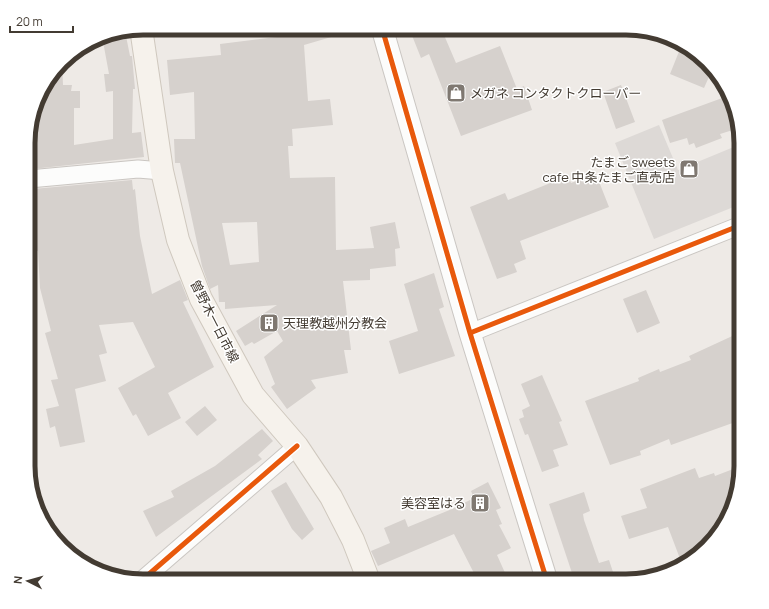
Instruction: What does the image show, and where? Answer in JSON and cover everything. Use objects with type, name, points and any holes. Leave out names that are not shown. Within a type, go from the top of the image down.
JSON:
[{"type":"main road","name":"曽野木一日市線","points":[[142,35],[162,171],[178,240],[202,299],[253,395],[298,446],[331,497],[353,540],[366,574]]},
{"type":"street","points":[[384,35],[470,333],[545,574]]},
{"type":"street","points":[[35,178],[138,169],[162,171]]},
{"type":"street","points":[[470,333],[734,228]]},
{"type":"street","points":[[149,574],[298,446]]},
{"type":"shaded area","points":[[659,125],[678,170],[734,147],[734,207],[654,239],[615,143]]},
{"type":"building","points":[[285,35],[338,35],[304,45],[308,101],[330,99],[333,125],[292,129],[293,146],[288,146],[290,178],[335,177],[336,250],[374,248],[370,227],[395,222],[400,248],[395,249],[396,266],[370,269],[370,280],[343,281],[351,350],[344,350],[348,373],[311,380],[316,388],[287,409],[271,387],[275,384],[264,357],[283,341],[277,331],[254,344],[252,342],[245,346],[236,331],[277,305],[225,309],[225,302],[219,302],[218,285],[210,289],[202,266],[180,163],[175,163],[174,139],[195,139],[194,92],[170,95],[167,60],[221,55],[220,44]],"holes":[[[257,222],[259,262],[230,265],[222,223]]]},
{"type":"building","points":[[412,35],[444,35],[456,63],[500,46],[517,89],[524,86],[532,110],[461,136],[429,54],[421,58]]},
{"type":"building","points":[[126,37],[130,56],[132,56],[135,89],[133,89],[132,133],[141,132],[144,157],[35,169],[36,129],[39,115],[49,89],[62,72],[63,85],[72,85],[71,91],[80,91],[80,108],[74,108],[74,145],[113,139],[113,91],[106,92],[104,74],[109,74],[103,43]]},
{"type":"building","points":[[680,49],[692,57],[710,75],[704,88],[670,74]]},
{"type":"building","points":[[621,85],[635,122],[616,129],[603,92]]},
{"type":"building","points":[[724,97],[733,130],[720,134],[722,138],[696,148],[694,143],[689,145],[687,138],[670,143],[662,120]]},
{"type":"building","points":[[596,174],[609,207],[520,241],[526,259],[514,264],[517,272],[497,279],[470,207],[505,193],[508,200],[568,176],[571,183]]},
{"type":"building","points":[[132,180],[133,190],[135,189],[140,236],[152,294],[180,280],[188,300],[183,302],[214,367],[168,393],[181,418],[148,436],[136,414],[133,416],[118,388],[155,367],[133,322],[99,325],[107,353],[99,355],[106,381],[75,389],[85,442],[60,447],[55,426],[50,428],[46,409],[59,406],[51,380],[58,379],[45,333],[51,331],[40,288],[38,251],[35,250],[35,189]]},
{"type":"building","points":[[434,273],[444,307],[439,309],[455,356],[399,374],[389,341],[418,331],[404,284]]},
{"type":"building","points":[[646,290],[660,323],[637,333],[623,299]]},
{"type":"building","points":[[734,335],[734,422],[671,445],[669,439],[640,451],[641,455],[610,465],[585,401],[639,381],[638,378],[659,369],[660,372],[691,360],[689,356]]},
{"type":"building","points":[[542,375],[562,421],[559,422],[568,445],[553,450],[559,466],[542,472],[528,434],[525,435],[519,419],[524,417],[522,410],[530,406],[521,384]]},
{"type":"building","points":[[205,406],[217,420],[197,436],[185,422]]},
{"type":"building","points":[[262,429],[273,441],[258,455],[262,459],[156,537],[143,511],[174,497],[171,491],[215,466]]},
{"type":"building","points":[[695,468],[699,478],[714,473],[715,476],[734,469],[732,487],[723,514],[716,526],[692,552],[680,560],[668,527],[629,539],[621,516],[647,508],[640,489]]},
{"type":"building","points":[[286,482],[314,529],[302,540],[292,529],[271,491]]},
{"type":"building","points":[[488,482],[501,508],[496,510],[502,524],[499,525],[511,548],[497,555],[506,574],[474,574],[454,534],[378,566],[371,551],[390,543],[384,528],[405,519],[408,527],[452,509],[474,498],[471,491]]},
{"type":"building","points":[[584,492],[590,511],[583,514],[584,520],[599,563],[609,560],[614,574],[569,574],[572,573],[549,504]]},
{"type":"cycle path","points":[[384,35],[470,333],[545,574]]},
{"type":"cycle path","points":[[470,333],[734,228]]},
{"type":"cycle path","points":[[149,574],[297,446]]},
{"type":"place","name":"メガネ コンタクトクローバー","points":[[456,93]]},
{"type":"place","name":"たまご sweets cafe 中条たまご直売店","points":[[689,169]]},
{"type":"place","name":"天理教越州分教会","points":[[269,323]]},
{"type":"place","name":"美容室はる","points":[[480,503]]}]
